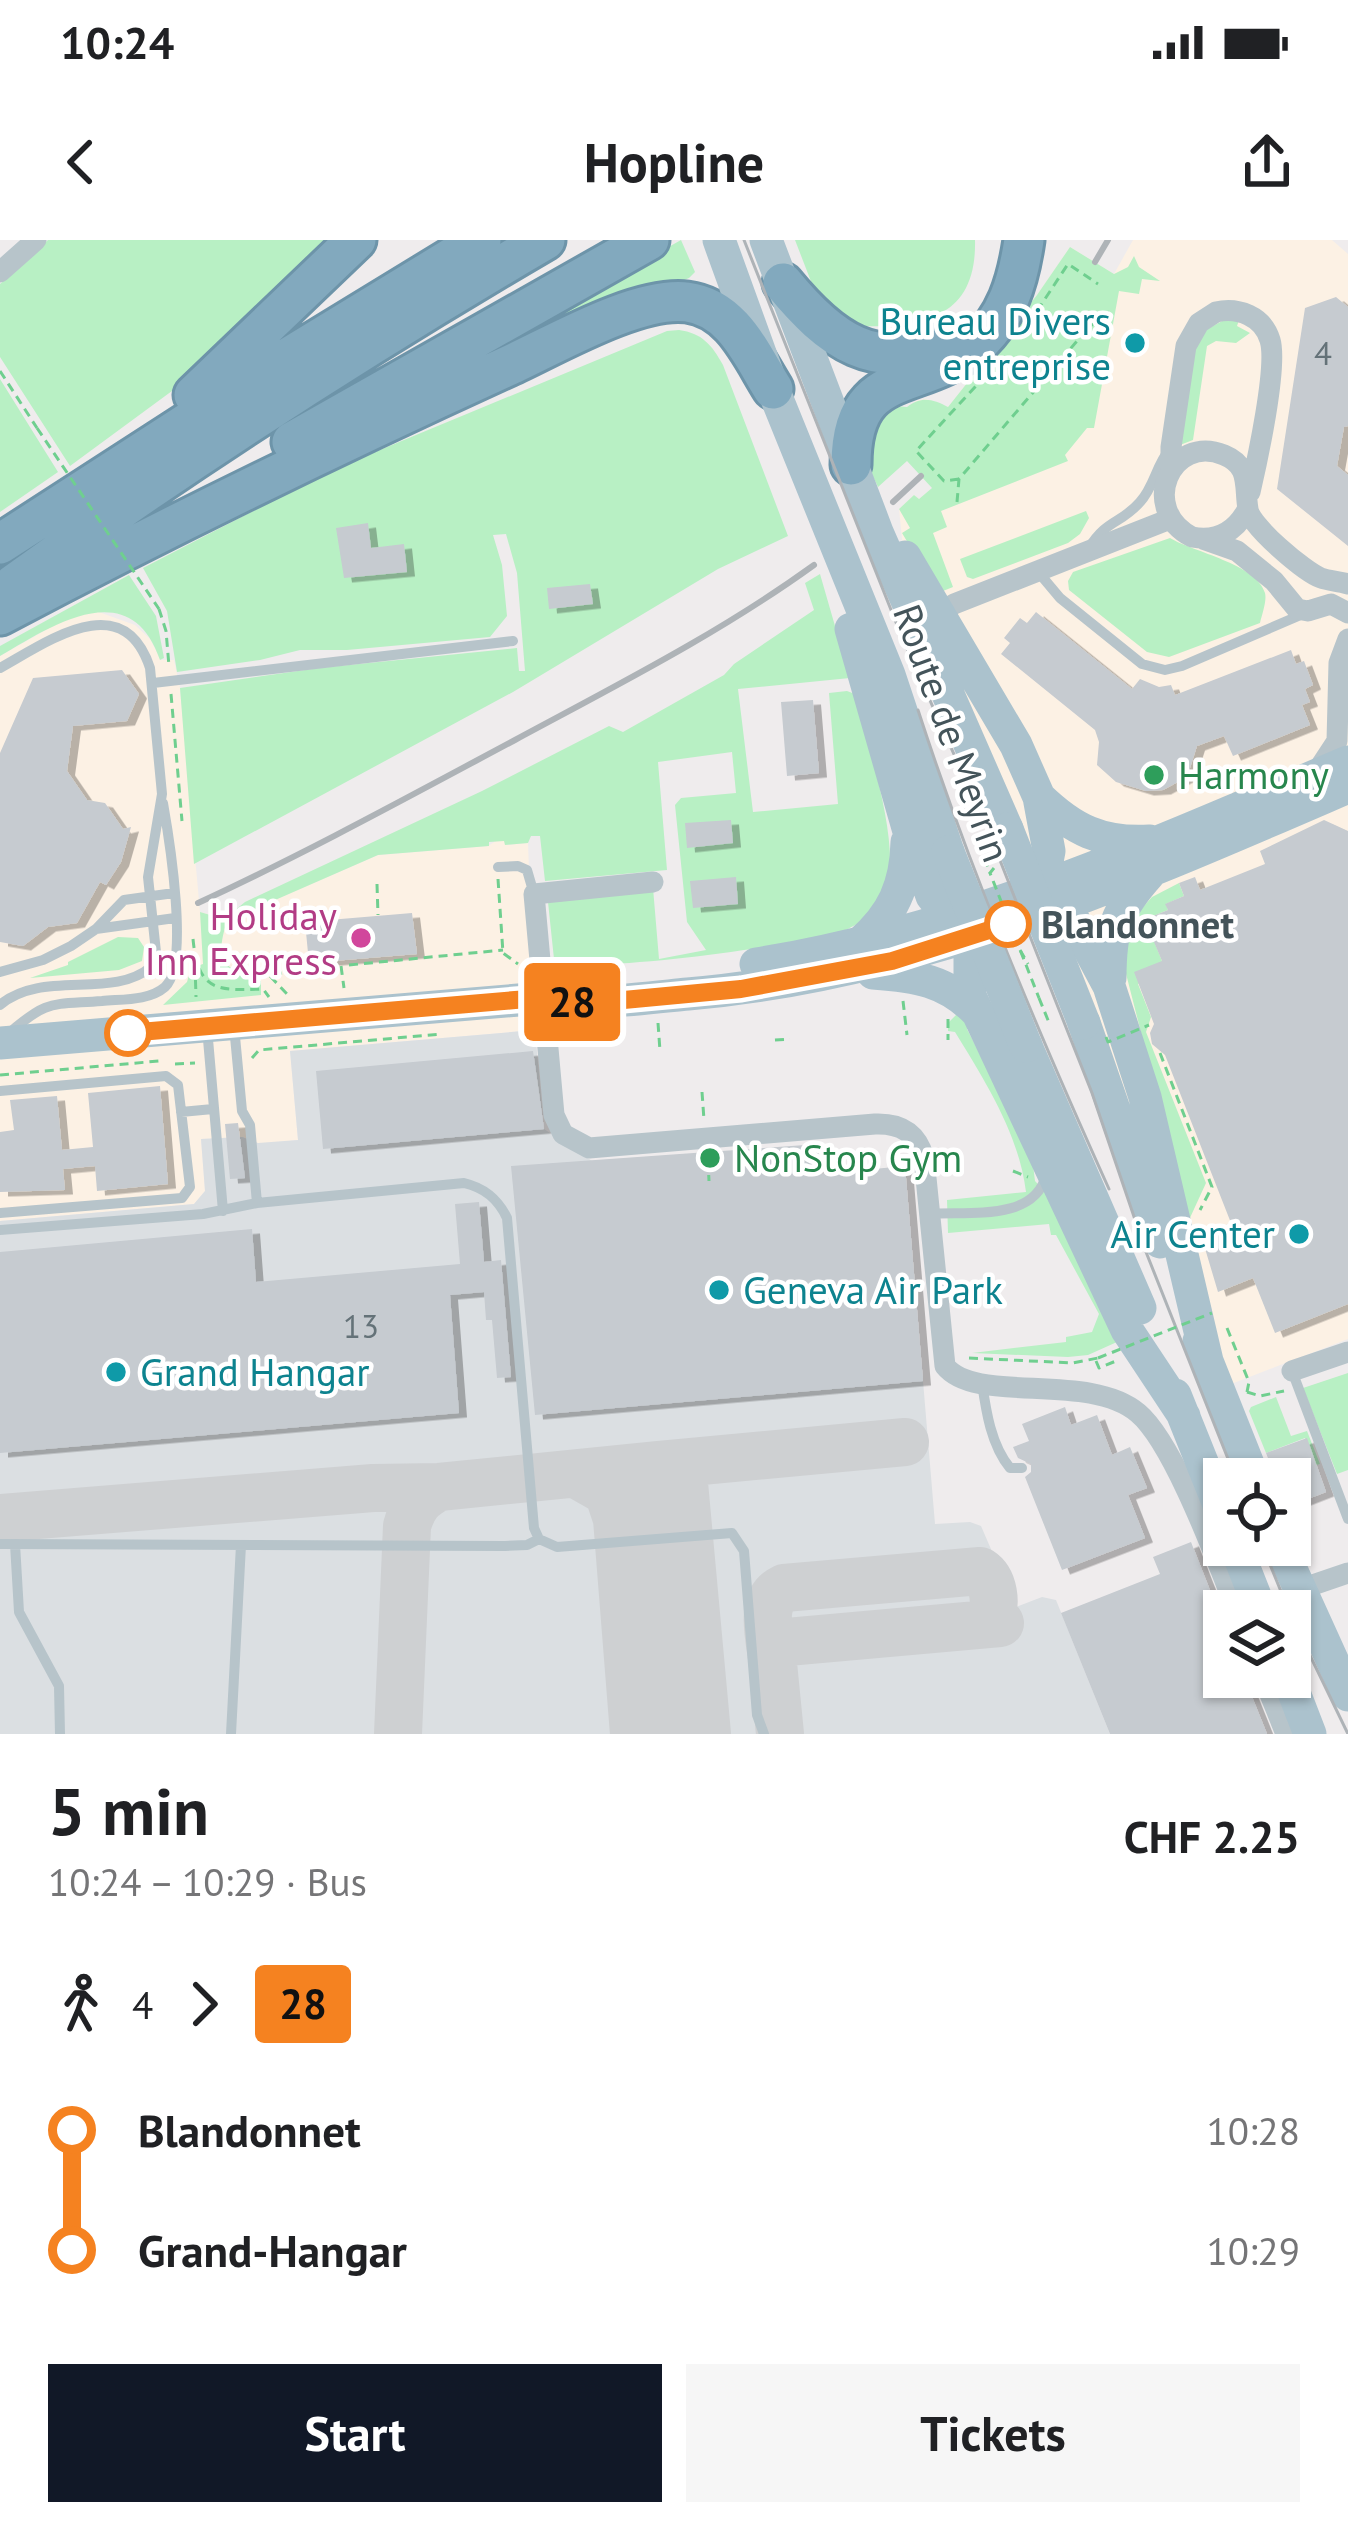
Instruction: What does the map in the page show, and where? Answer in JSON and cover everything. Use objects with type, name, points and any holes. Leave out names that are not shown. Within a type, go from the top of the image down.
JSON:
[{"type":"highway","points":[[74,495],[214,379],[356,240]]},
{"type":"highway","points":[[0,544],[481,240]]},
{"type":"highway","points":[[0,595],[219,441],[545,240]]},
{"type":"highway","points":[[115,554],[302,436],[649,240]]},
{"type":"highway","points":[[783,283],[833,336],[873,350],[913,351],[955,332],[982,304],[996,268],[998,240]]},
{"type":"highway","points":[[857,479],[858,418],[868,402],[888,387],[959,357],[998,322],[1015,286],[1024,240]]},
{"type":"highway","points":[[0,615],[115,554],[482,378],[656,304],[686,302],[724,316],[773,388]]},
{"type":"main road","name":"Route de Meyrin","points":[[766,240],[927,652],[978,842],[1066,1032],[1097,1204],[1203,1464]]},
{"type":"main road","name":"Route de Meyrin","points":[[720,243],[889,675],[978,842],[1066,1032],[1161,1245],[1246,1458]]},
{"type":"main road","points":[[857,479],[1016,745],[1040,797],[1049,851],[1005,912],[968,982],[1036,1169],[1127,1330],[1184,1416]]},
{"type":"main road","points":[[826,522],[834,568],[908,829],[932,896],[1080,927],[1109,986],[1145,1096],[1207,1361]]},
{"type":"main road","points":[[0,1042],[212,1016],[543,998],[579,982],[854,957],[1150,873],[1326,794],[1348,762]]},
{"type":"main road","points":[[1005,912],[1163,840],[1348,787]]},
{"type":"main road","points":[[1040,797],[1070,824],[1092,836],[1133,842],[1163,840]]},
{"type":"main road","points":[[854,957],[900,892],[908,829]]},
{"type":"main road","points":[[1109,986],[1115,921],[1150,873]]},
{"type":"main road","points":[[854,957],[939,983],[978,1013]]},
{"type":"main road","points":[[1311,1618],[1348,1695]]},
{"type":"main road","points":[[1296,1698],[1310,1734]]},
{"type":"street","points":[[0,272],[36,240]]},
{"type":"street","points":[[1202,539],[1229,532],[1248,502],[1271,345],[1267,332],[1252,316],[1235,310],[1216,312],[1191,333],[1163,497],[1170,519],[1187,534],[1237,551],[1274,581],[1294,606],[1307,611],[1331,604],[1348,614]]},
{"type":"street","points":[[1171,470],[1200,452],[1220,453],[1240,466],[1248,502],[1263,533],[1313,574],[1339,582]]},
{"type":"street","points":[[940,614],[1170,519]]},
{"type":"street","points":[[1326,794],[1344,687],[1340,657],[1348,639]]},
{"type":"street","points":[[653,883],[534,893],[555,1120],[574,1143],[595,1148],[894,1124],[910,1133],[922,1152],[941,1357],[952,1375],[963,1382],[1096,1394],[1137,1412],[1166,1451],[1228,1590]]},
{"type":"street","points":[[1292,1371],[1348,1352]]},
{"type":"street","points":[[1301,1590],[1348,1573]]},
{"type":"street","points":[[1271,1698],[1286,1734]]},
{"type":"lane","points":[[1088,550],[1102,527],[1144,499],[1159,462],[1171,447]]},
{"type":"lane","points":[[1036,571],[1060,598],[1142,664],[1155,669],[1182,666],[1290,622],[1339,582]]},
{"type":"lane","points":[[0,668],[78,627],[106,625],[122,630],[139,645],[153,683],[177,969],[162,990],[139,998],[41,1006],[0,1042]]},
{"type":"lane","points":[[153,683],[513,641]]},
{"type":"lane","points":[[0,1005],[24,990],[142,974],[155,958],[148,877],[161,794]]},
{"type":"lane","points":[[497,867],[527,870],[534,893]]},
{"type":"lane","points":[[0,972],[43,960],[96,929],[124,900],[174,893]]},
{"type":"lane","points":[[96,929],[175,918]]},
{"type":"lane","points":[[212,1016],[237,1059],[242,1111],[250,1125],[257,1203]]},
{"type":"lane","points":[[212,1016],[210,1062],[223,1210]]},
{"type":"lane","points":[[0,1091],[166,1076],[178,1084],[190,1187],[182,1198],[0,1213]]},
{"type":"lane","points":[[182,1112],[213,1109]]},
{"type":"lane","points":[[929,1214],[1026,1204],[1042,1190],[1036,1169]]},
{"type":"lane","points":[[0,1229],[464,1183],[481,1189],[508,1218],[534,1528],[539,1539],[557,1547],[724,1532],[737,1537],[744,1551],[757,1715],[764,1734]]},
{"type":"lane","points":[[1292,1371],[1348,1520]]},
{"type":"lane","points":[[982,1383],[986,1415],[1004,1461],[1010,1468],[1022,1468]]},
{"type":"lane","points":[[0,1544],[505,1546],[539,1539]]},
{"type":"lane","points":[[15,1544],[19,1612],[59,1686],[60,1734]]},
{"type":"lane","points":[[231,1734],[241,1545]]},
{"type":"path","points":[[957,502],[959,479],[1089,327],[1109,312]]},
{"type":"path","points":[[0,371],[159,609],[166,632],[183,828]]},
{"type":"path","points":[[944,481],[959,479]]},
{"type":"path","points":[[978,842],[995,868],[1005,912],[1039,998],[1066,1032],[1108,1042],[1149,1025]]},
{"type":"path","points":[[497,867],[503,950],[524,969]]},
{"type":"path","points":[[377,884],[378,916]]},
{"type":"path","points":[[1005,912],[1028,964]]},
{"type":"path","points":[[192,928],[196,987],[212,1016]]},
{"type":"path","points":[[349,965],[503,950]]},
{"type":"path","points":[[195,964],[202,977],[217,987],[263,989],[269,996]]},
{"type":"path","points":[[341,966],[344,990]]},
{"type":"path","points":[[282,973],[269,975],[283,991]]},
{"type":"path","points":[[190,995],[196,987]]},
{"type":"path","points":[[902,1003],[907,1035]]},
{"type":"path","points":[[945,1022],[948,1040]]},
{"type":"path","points":[[658,1027],[660,1051]]},
{"type":"path","points":[[237,1059],[255,1058],[260,1050],[455,1033]]},
{"type":"path","points":[[775,1040],[790,1040]]},
{"type":"path","points":[[1160,1053],[1212,1187],[1196,1218]]},
{"type":"path","points":[[0,1075],[158,1060],[180,1065],[210,1062]]},
{"type":"path","points":[[1013,1171],[1036,1169]]},
{"type":"path","points":[[941,1357],[1073,1363],[1097,1359],[1212,1313]]},
{"type":"path","points":[[1097,1359],[1099,1368],[1124,1358]]},
{"type":"shaded area","points":[[1133,240],[1332,240],[1348,254],[1348,1339],[1226,1386],[906,578],[899,509],[940,482],[915,401],[926,399],[948,407],[1070,247],[1114,274]]},
{"type":"shaded area","points":[[96,611],[135,625],[150,639],[161,660],[174,660],[200,912],[228,920],[378,855],[488,846],[496,841],[528,843],[535,1030],[290,1051],[298,1140],[258,1144],[243,1137],[201,1139],[205,1191],[194,1204],[0,1221],[0,656],[74,614]]},
{"type":"shaded area","points":[[535,1030],[544,1129],[923,1381],[935,1524],[981,1526],[1016,1607],[1042,1597],[1056,1600],[1110,1734],[0,1734],[0,1221],[194,1204],[205,1191],[201,1139],[298,1140],[290,1051]]},
{"type":"green space","points":[[48,240],[335,240],[210,363],[70,466],[0,357],[0,284]]},
{"type":"green space","points":[[681,240],[695,272],[689,278],[435,379]]},
{"type":"green space","points":[[795,240],[975,240],[973,268],[966,289],[938,315],[897,325],[848,326],[817,297]]},
{"type":"green space","points":[[1070,247],[1114,274],[1128,267],[1134,256],[1139,267],[1160,281],[1142,279],[1139,294],[1119,291],[1094,428],[1087,428],[1065,455],[1068,461],[941,511],[947,527],[933,533],[953,587],[938,593],[902,533],[910,528],[899,509],[914,495],[919,499],[932,488],[907,461],[878,487],[870,470],[872,425],[895,406],[927,400],[948,407]]},
{"type":"green space","points":[[1224,320],[1239,320],[1237,326],[1250,333],[1236,343],[1216,341],[1207,346],[1193,440],[1180,445],[1195,343],[1202,332]]},
{"type":"green space","points":[[679,330],[706,341],[723,365],[788,536],[718,569],[513,692],[194,864],[180,688],[517,648],[519,671],[525,671],[517,573],[506,534],[493,535],[502,565],[507,616],[490,637],[300,650],[177,672],[167,611],[143,568],[334,469]]},
{"type":"green space","points":[[0,379],[58,472],[0,512]]},
{"type":"green space","points":[[1086,511],[1089,518],[1080,534],[1068,543],[973,579],[967,577],[960,559]]},
{"type":"green space","points":[[1170,538],[1237,567],[1260,583],[1265,596],[1260,623],[1169,657],[1147,652],[1069,590],[1073,572]]},
{"type":"green space","points":[[820,574],[850,678],[738,689],[753,812],[838,804],[829,693],[855,694],[882,799],[890,855],[883,899],[858,923],[817,938],[690,957],[603,964],[554,959],[548,902],[653,888],[659,959],[706,950],[687,922],[675,805],[681,798],[736,793],[732,752],[658,762],[667,870],[545,881],[540,836],[531,836],[528,843],[489,842],[489,846],[378,855],[227,921],[222,956],[231,968],[261,981],[261,995],[163,1005],[187,982],[191,968],[203,964],[200,912],[224,919],[245,902],[609,726],[623,732],[724,675],[814,610],[805,583]]},
{"type":"green space","points":[[129,575],[156,616],[164,658],[160,660],[147,633],[129,618],[109,612],[65,621],[0,656],[0,646]]},
{"type":"green space","points":[[1179,883],[1184,896],[1153,916],[1159,932],[1152,936],[1166,971],[1138,984],[1151,1017],[1146,1032],[1206,1183],[1189,1220],[1123,962],[1135,916],[1152,897]]},
{"type":"green space","points":[[118,937],[138,938],[144,947],[142,961],[119,970],[30,978],[68,965]]},
{"type":"green space","points":[[959,1012],[971,1026],[967,1029],[1032,1157],[1035,1181],[1050,1197],[1117,1342],[1088,1355],[972,1353],[1066,1342],[1066,1337],[1092,1332],[1099,1314],[1049,1224],[948,1233],[947,1200],[1026,1192],[1016,1149],[999,1109],[955,1032],[948,1031],[948,1023]]},
{"type":"green space","points":[[1348,1373],[1348,1470],[1337,1474],[1303,1388]]},
{"type":"green space","points":[[1276,1397],[1291,1436],[1307,1431],[1320,1464],[1316,1465],[1305,1438],[1266,1453],[1249,1411]]},
{"type":"building","points":[[1336,297],[1348,307],[1348,426],[1337,466],[1348,475],[1348,546],[1277,489],[1305,308]]},
{"type":"building","points":[[368,523],[371,548],[404,544],[407,572],[344,578],[336,528]]},
{"type":"building","points":[[590,584],[593,604],[549,609],[547,588]]},
{"type":"building","points":[[1036,612],[1132,689],[1140,679],[1159,687],[1171,685],[1175,695],[1291,650],[1296,664],[1304,661],[1313,685],[1305,689],[1310,702],[1302,705],[1310,725],[1233,756],[1224,736],[1197,746],[1187,777],[1163,790],[1146,791],[1116,782],[1097,765],[1095,730],[1001,654],[1010,643],[1004,638],[1020,618],[1027,623]]},
{"type":"building","points":[[122,670],[139,694],[127,721],[73,726],[67,771],[87,800],[105,803],[123,829],[131,827],[121,862],[106,885],[100,882],[77,923],[48,927],[23,946],[0,942],[0,753],[33,678]]},
{"type":"building","points":[[813,700],[819,773],[787,776],[781,702]]},
{"type":"building","points":[[731,820],[733,843],[687,848],[685,823]]},
{"type":"building","points":[[1324,820],[1348,831],[1348,1304],[1275,1333],[1253,1278],[1218,1292],[1201,1235],[1231,1223],[1165,1055],[1152,1044],[1154,1024],[1134,972],[1162,961],[1151,935],[1159,932],[1153,916],[1184,896],[1179,883],[1195,877],[1200,890],[1265,864],[1260,851]]},
{"type":"building","points":[[736,877],[738,904],[693,908],[690,881]]},
{"type":"building","name":"Holiday Inn Express","points":[[412,913],[417,954],[309,963],[305,922]]},
{"type":"building","points":[[533,1051],[544,1129],[323,1149],[316,1071]]},
{"type":"building","points":[[160,1086],[168,1184],[97,1191],[95,1166],[63,1169],[65,1190],[0,1192],[0,1132],[14,1130],[10,1100],[57,1096],[62,1150],[93,1147],[88,1093]]},
{"type":"building","points":[[238,1123],[245,1178],[230,1179],[225,1124]]},
{"type":"building","name":"Geneva Air Park","points":[[819,1144],[821,1174],[905,1166],[923,1381],[535,1415],[511,1166]]},
{"type":"building","points":[[479,1202],[484,1262],[501,1260],[511,1377],[497,1378],[492,1320],[486,1320],[484,1292],[450,1295],[459,1413],[0,1453],[0,1252],[252,1229],[256,1282],[460,1264],[455,1204]]},
{"type":"building","points":[[1065,1407],[1071,1425],[1097,1415],[1112,1455],[1130,1447],[1147,1488],[1128,1495],[1145,1538],[1062,1570],[1025,1477],[1031,1464],[1018,1458],[1013,1447],[1029,1441],[1022,1424]]},
{"type":"building","points":[[1307,1438],[1326,1492],[1311,1498],[1311,1458],[1268,1458],[1266,1453]]},
{"type":"building","points":[[1191,1542],[1210,1590],[1203,1590],[1203,1698],[1252,1698],[1267,1734],[1110,1734],[1061,1613],[1160,1574],[1153,1557]]},
{"type":"taxiway","points":[[659,1465],[905,1442]]},
{"type":"taxiway","points":[[0,1518],[373,1488],[439,1487],[659,1465],[684,1483],[707,1734]]},
{"type":"taxiway","points":[[610,1471],[640,1485],[652,1509],[671,1734]]},
{"type":"taxiway","points":[[578,1475],[608,1492],[617,1519],[634,1734]]},
{"type":"taxiway","points":[[398,1734],[407,1526],[418,1502],[439,1487]]},
{"type":"taxiway","points":[[773,1667],[768,1612],[784,1588],[980,1571],[994,1599],[990,1619],[980,1624]]},
{"type":"taxiway","points":[[780,1734],[773,1663],[777,1647],[787,1642],[1000,1623]]},
{"type":"tram line","points":[[744,240],[903,640],[990,835],[1228,1458]]},
{"type":"tram line","points":[[918,710],[1007,952],[1109,1189]]},
{"type":"tram line","points":[[1271,1566],[1280,1590]]},
{"type":"tram line","points":[[1311,1657],[1348,1734]]},
{"type":"railway","points":[[1095,262],[1108,240]]},
{"type":"railway","points":[[893,502],[921,476]]},
{"type":"railway","points":[[198,903],[358,824],[630,678],[814,565]]},
{"type":"bus line","name":"28","points":[[128,1033],[515,1000],[543,998],[581,1004],[741,989],[892,961],[1008,924]]},
{"type":"place","name":"Bureau Divers entreprise","points":[[1135,343]]},
{"type":"place","name":"Harmony","points":[[1154,775]]},
{"type":"place","name":"Blandonnet","points":[[1008,924]]},
{"type":"place","name":"Holiday Inn Express","points":[[361,938]]},
{"type":"place","name":"NonStop Gym","points":[[710,1158]]},
{"type":"place","name":"Air Center","points":[[1299,1234]]},
{"type":"place","name":"Geneva Air Park","points":[[719,1290]]},
{"type":"place","name":"Grand Hangar","points":[[116,1372]]}]
